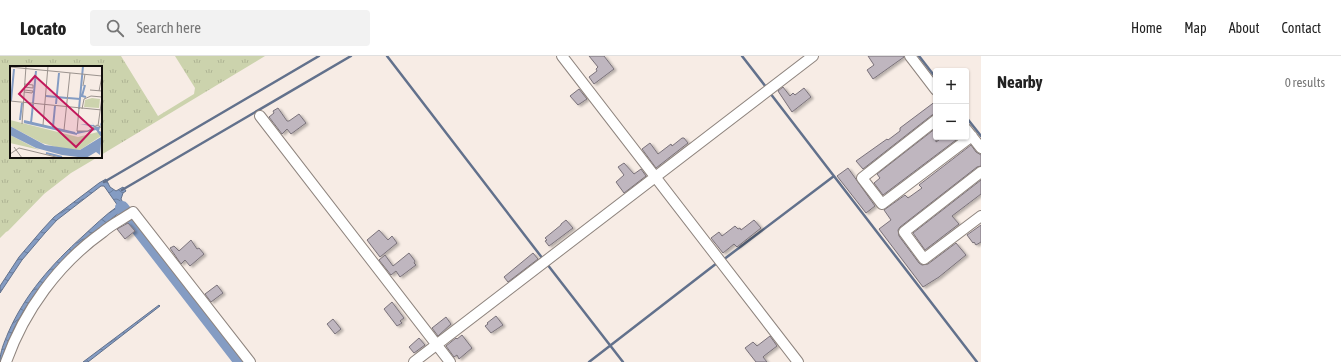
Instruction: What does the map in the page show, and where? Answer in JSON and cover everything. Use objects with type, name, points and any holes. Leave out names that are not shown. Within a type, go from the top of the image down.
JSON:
[{"type":"street","points":[[562,56],[798,362]]},
{"type":"street","points":[[414,362],[813,56]]},
{"type":"street","points":[[910,56],[933,86]]},
{"type":"street","points":[[260,116],[434,347],[450,362]]},
{"type":"street","points":[[933,122],[862,178],[882,204],[959,140]]},
{"type":"street","points":[[969,132],[981,148]]},
{"type":"street","points":[[981,172],[904,232],[924,259],[981,216]]},
{"type":"street","points":[[6,362],[12,344],[24,320],[50,283],[92,240],[133,212],[140,219],[250,362]]},
{"type":"green space","points":[[0,56],[121,56],[158,116],[194,94],[195,88],[175,56],[265,56],[102,154],[102,66],[10,66],[10,158],[96,158],[71,173],[44,194],[0,238]]},
{"type":"water","points":[[106,179],[110,187],[116,191],[123,187],[126,191],[123,193],[121,199],[126,208],[102,227],[43,284],[18,321],[0,362],[1,351],[8,333],[23,305],[40,280],[61,257],[118,206],[104,186],[101,186],[57,220],[22,260],[0,293],[0,286],[19,257],[54,217]]},
{"type":"water","points":[[159,305],[160,306],[88,362],[83,362]]},
{"type":"building","points":[[589,56],[604,56],[614,69],[594,84],[589,77],[597,71],[596,69],[598,67]]},
{"type":"building","points":[[868,56],[904,57],[873,79],[867,70],[874,65]]},
{"type":"building","points":[[783,87],[790,96],[793,93],[795,95],[804,88],[811,97],[792,112],[778,91]]},
{"type":"building","points":[[579,89],[587,99],[578,105],[570,96]]},
{"type":"building","points":[[933,103],[933,115],[863,169],[856,161],[900,131],[900,128]]},
{"type":"building","points":[[278,108],[287,121],[299,114],[306,123],[291,134],[287,129],[282,134],[269,117],[274,113],[273,111]]},
{"type":"building","points":[[933,130],[933,140],[936,140],[936,142],[939,140],[956,140],[883,195],[874,183],[880,178],[877,174]]},
{"type":"building","points":[[684,138],[688,143],[656,168],[642,149],[650,143],[658,154]]},
{"type":"building","points":[[971,145],[976,152],[981,155],[981,166],[977,167],[898,230],[899,236],[922,265],[928,264],[956,243],[966,255],[939,277],[923,287],[879,229],[891,220],[884,210],[905,195],[908,198],[922,188],[919,185]]},
{"type":"building","points":[[624,163],[634,174],[641,169],[646,176],[624,193],[616,182],[624,175],[618,167]]},
{"type":"building","points":[[848,168],[875,206],[866,213],[837,176]]},
{"type":"building","points":[[981,180],[981,194],[952,216],[959,224],[925,250],[913,233]]},
{"type":"building","points":[[566,220],[573,228],[549,246],[545,241],[547,240],[545,238]]},
{"type":"building","points":[[754,220],[761,228],[737,247],[734,244],[723,253],[711,238],[719,232],[722,236],[735,226],[741,230]]},
{"type":"building","points":[[128,223],[135,231],[125,239],[117,229]]},
{"type":"building","points":[[981,225],[981,242],[976,245],[967,235]]},
{"type":"building","points":[[379,230],[388,240],[392,236],[397,243],[380,257],[367,240]]},
{"type":"building","points":[[191,240],[197,249],[199,248],[204,254],[190,266],[185,260],[181,264],[170,248],[174,246],[179,251]]},
{"type":"building","points":[[409,253],[416,265],[400,277],[396,271],[391,275],[379,260],[385,255],[393,266]]},
{"type":"building","points":[[533,253],[538,259],[508,282],[504,277]]},
{"type":"building","points":[[217,285],[223,293],[211,302],[205,294]]},
{"type":"building","points":[[392,302],[404,318],[400,321],[402,323],[397,326],[384,309]]},
{"type":"building","points":[[496,316],[503,325],[491,333],[485,326]]},
{"type":"building","points":[[446,317],[451,324],[438,336],[432,328]]},
{"type":"building","points":[[333,319],[341,329],[335,334],[327,324]]},
{"type":"building","points":[[462,335],[472,348],[459,359],[457,355],[454,357],[446,346]]},
{"type":"building","points":[[770,336],[777,346],[763,357],[767,362],[756,362],[745,348],[753,342],[757,346]]},
{"type":"building","points":[[419,338],[425,345],[414,353],[409,347]]},
{"type":"waterway","points":[[104,182],[319,56]]},
{"type":"waterway","points":[[122,190],[351,56]]},
{"type":"waterway","points":[[387,56],[543,259]]},
{"type":"waterway","points":[[742,56],[766,87]]},
{"type":"waterway","points":[[919,56],[933,74]]},
{"type":"waterway","points":[[770,93],[977,362]]},
{"type":"waterway","points":[[969,121],[981,136]]},
{"type":"waterway","points":[[723,260],[834,176]]},
{"type":"waterway","points":[[122,208],[241,362]]},
{"type":"waterway","points":[[589,362],[717,263]]},
{"type":"waterway","points":[[547,264],[623,362]]}]
